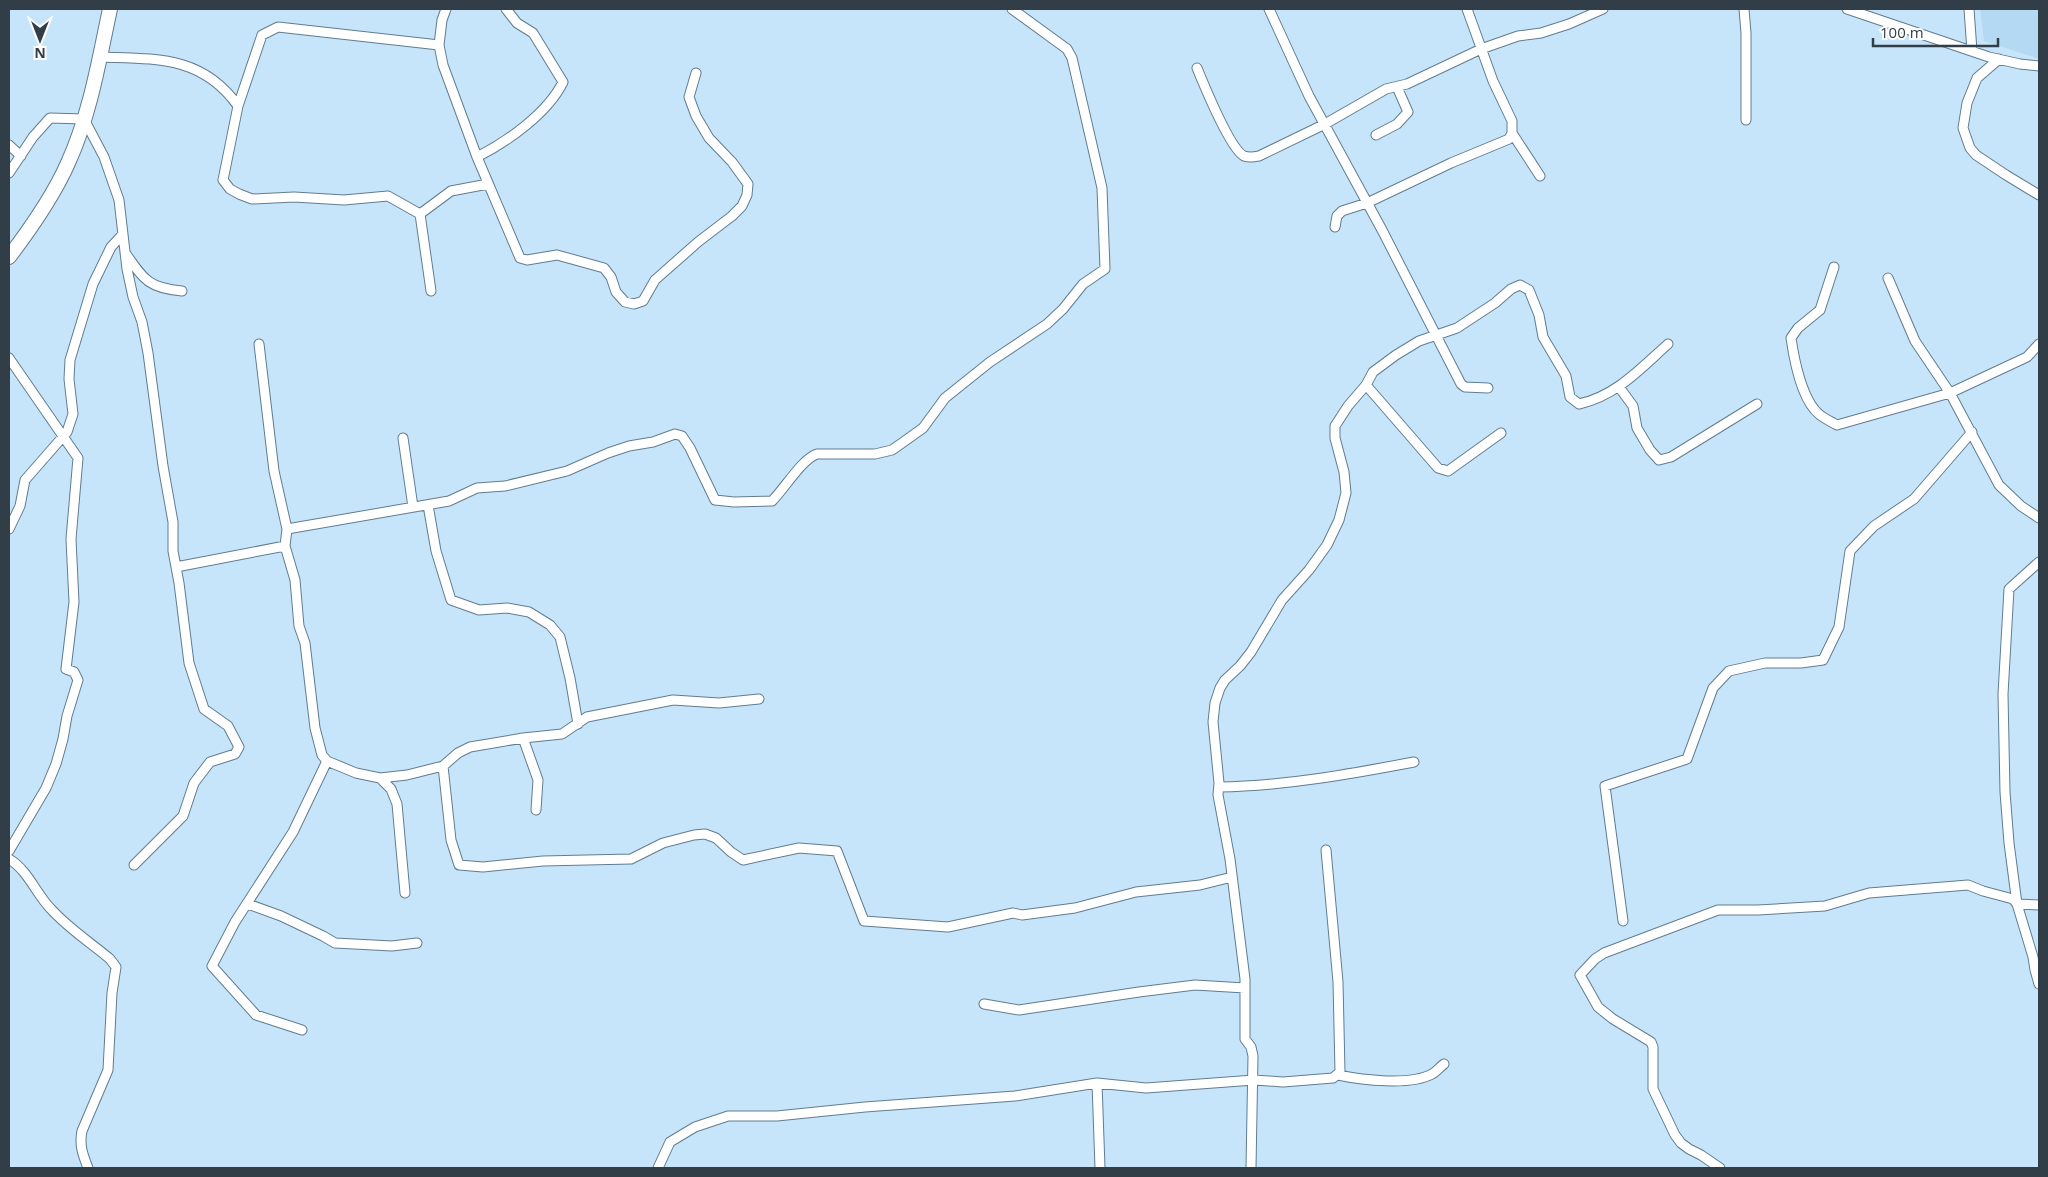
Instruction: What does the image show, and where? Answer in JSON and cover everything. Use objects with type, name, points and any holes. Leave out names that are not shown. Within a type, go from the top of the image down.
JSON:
[{"type":"highway","points":[[9,257],[31,228],[58,184],[76,142],[84,119],[110,9]]},
{"type":"street","points":[[446,9],[442,20],[439,45],[443,65],[477,157],[520,258],[527,260],[557,255],[604,268],[611,277],[616,292],[625,302],[634,304],[643,301],[655,280],[698,242],[732,216],[742,206],[746,195],[748,184],[743,174],[709,138],[696,116],[690,97],[696,73]]},
{"type":"street","points":[[477,157],[497,147],[536,116],[559,90],[563,82],[532,33],[517,23],[506,9]]},
{"type":"street","points":[[287,529],[449,501],[477,488],[505,486],[567,471],[608,453],[629,446],[653,442],[675,434],[682,436],[690,448],[715,500],[734,502],[772,501],[810,456],[817,454],[875,454],[892,450],[923,428],[944,398],[990,362],[1047,324],[1064,309],[1083,284],[1106,269],[1102,188],[1078,83],[1068,49],[1012,9]]},
{"type":"street","points":[[1269,9],[1309,96],[1461,384],[1465,387],[1488,388]]},
{"type":"street","points":[[1336,227],[1337,216],[1342,211],[1367,203],[1452,163],[1509,139],[1512,133],[1512,121],[1493,81],[1467,9]]},
{"type":"street","points":[[1197,68],[1221,121],[1242,155],[1251,158],[1260,156],[1325,124],[1386,89],[1397,87],[1481,48],[1518,36],[1542,33],[1569,24],[1603,9]]},
{"type":"street","points":[[1744,9],[1746,33],[1746,120]]},
{"type":"street","points":[[1848,9],[1972,51],[2020,64],[2039,66]]},
{"type":"street","points":[[1969,9],[1972,51]]},
{"type":"street","points":[[420,214],[388,196],[323,200],[294,196],[252,199],[230,189],[223,180],[238,106],[262,35],[278,27],[439,45]]},
{"type":"street","points":[[99,57],[164,60],[195,68],[227,90],[238,106]]},
{"type":"street","points":[[1999,59],[1977,78],[1967,103],[1963,128],[1970,148],[1976,155],[2006,176],[2039,195]]},
{"type":"street","points":[[1376,135],[1397,124],[1408,112],[1397,87]]},
{"type":"street","points":[[9,173],[33,137],[50,118],[84,119],[104,157],[119,200],[133,297],[142,322],[148,353],[163,466],[173,522],[173,551],[190,664],[204,709],[228,726],[239,747],[235,754],[210,762],[194,783],[184,816],[134,865]]},
{"type":"street","points":[[1512,133],[1540,176]]},
{"type":"street","points":[[9,145],[21,156]]},
{"type":"street","points":[[420,214],[451,191],[488,184]]},
{"type":"street","points":[[420,214],[431,291]]},
{"type":"street","points":[[9,529],[20,506],[25,480],[68,432],[73,414],[69,379],[70,360],[94,284],[111,247],[123,234]]},
{"type":"street","points":[[126,254],[153,286],[182,291]]},
{"type":"street","points":[[1834,267],[1820,310],[1798,328],[1791,338],[1794,359],[1803,390],[1819,414],[1837,425],[1950,393],[2027,357],[2039,344]]},
{"type":"street","points":[[1888,278],[1915,340],[1950,393],[2000,485],[2021,506],[2039,518]]},
{"type":"street","points":[[1251,1168],[1253,1056],[1251,1047],[1245,1039],[1245,988],[1232,877],[1221,816],[1213,722],[1215,703],[1225,680],[1251,652],[1282,600],[1309,570],[1327,545],[1338,520],[1346,493],[1344,472],[1335,438],[1335,426],[1348,406],[1366,385],[1373,372],[1381,365],[1419,341],[1457,328],[1495,303],[1511,289],[1520,285],[1529,290],[1539,315],[1543,337],[1566,376],[1570,397],[1579,404],[1596,401],[1619,387],[1668,344]]},
{"type":"street","points":[[259,344],[274,471],[287,529],[286,546],[295,580],[299,626],[307,657],[318,745],[322,755],[328,761],[356,773],[380,778],[407,775],[443,766],[458,753],[470,747],[562,734],[587,717],[672,700],[719,703],[759,699]]},
{"type":"street","points":[[9,358],[78,458],[71,539],[74,602],[66,669],[74,672],[78,680],[67,716],[61,748],[46,788],[9,850]]},
{"type":"street","points":[[1366,385],[1438,468],[1448,471],[1501,433]]},
{"type":"street","points":[[1619,387],[1633,406],[1638,428],[1650,450],[1659,460],[1671,457],[1757,404]]},
{"type":"street","points":[[1623,920],[1605,786],[1688,759],[1713,688],[1729,671],[1764,663],[1801,663],[1823,660],[1839,627],[1850,551],[1874,526],[1914,498],[1972,432]]},
{"type":"street","points":[[404,438],[413,507]]},
{"type":"street","points":[[428,505],[436,551],[451,600],[479,610],[507,608],[530,612],[550,625],[560,637],[578,724]]},
{"type":"street","points":[[176,567],[286,546]]},
{"type":"street","points":[[2039,562],[2009,589],[2003,694],[2005,792],[2009,843],[2017,904],[2034,957],[2039,984]]},
{"type":"street","points":[[523,738],[538,780],[536,810]]},
{"type":"street","points":[[302,1030],[256,1015],[212,966],[234,922],[248,904],[293,832],[328,761]]},
{"type":"street","points":[[1219,787],[1251,786],[1345,775],[1414,762]]},
{"type":"street","points":[[443,766],[451,840],[459,866],[483,867],[543,861],[631,859],[663,843],[694,834],[705,834],[716,838],[730,852],[744,860],[799,848],[837,851],[864,921],[948,927],[1013,913],[1022,915],[1075,908],[1136,892],[1200,885],[1232,877]]},
{"type":"street","points":[[380,778],[391,789],[396,798],[405,893]]},
{"type":"street","points":[[658,1168],[670,1142],[694,1127],[728,1116],[777,1116],[864,1106],[1015,1096],[1097,1083],[1146,1088],[1254,1080],[1283,1082],[1333,1078],[1340,1072],[1338,982],[1326,850]]},
{"type":"street","points":[[9,859],[16,863],[50,909],[110,959],[116,967],[112,993],[108,1070],[80,1140],[88,1168]]},
{"type":"street","points":[[1720,1168],[1681,1144],[1675,1135],[1653,1089],[1653,1048],[1651,1042],[1613,1020],[1595,1002],[1580,975],[1595,958],[1624,945],[1718,910],[1825,906],[1869,893],[1968,886],[2013,899],[2017,904]]},
{"type":"street","points":[[248,904],[281,916],[335,943],[392,946],[417,943]]},
{"type":"street","points":[[2017,904],[2039,904]]},
{"type":"street","points":[[984,1004],[1019,1010],[1196,985],[1245,988]]},
{"type":"street","points":[[1338,1075],[1382,1081],[1415,1079],[1433,1074],[1444,1064]]},
{"type":"street","points":[[1097,1083],[1100,1168]]},
{"type":"shaded area","points":[[1980,9],[2039,9],[2039,59],[1984,41]]}]
